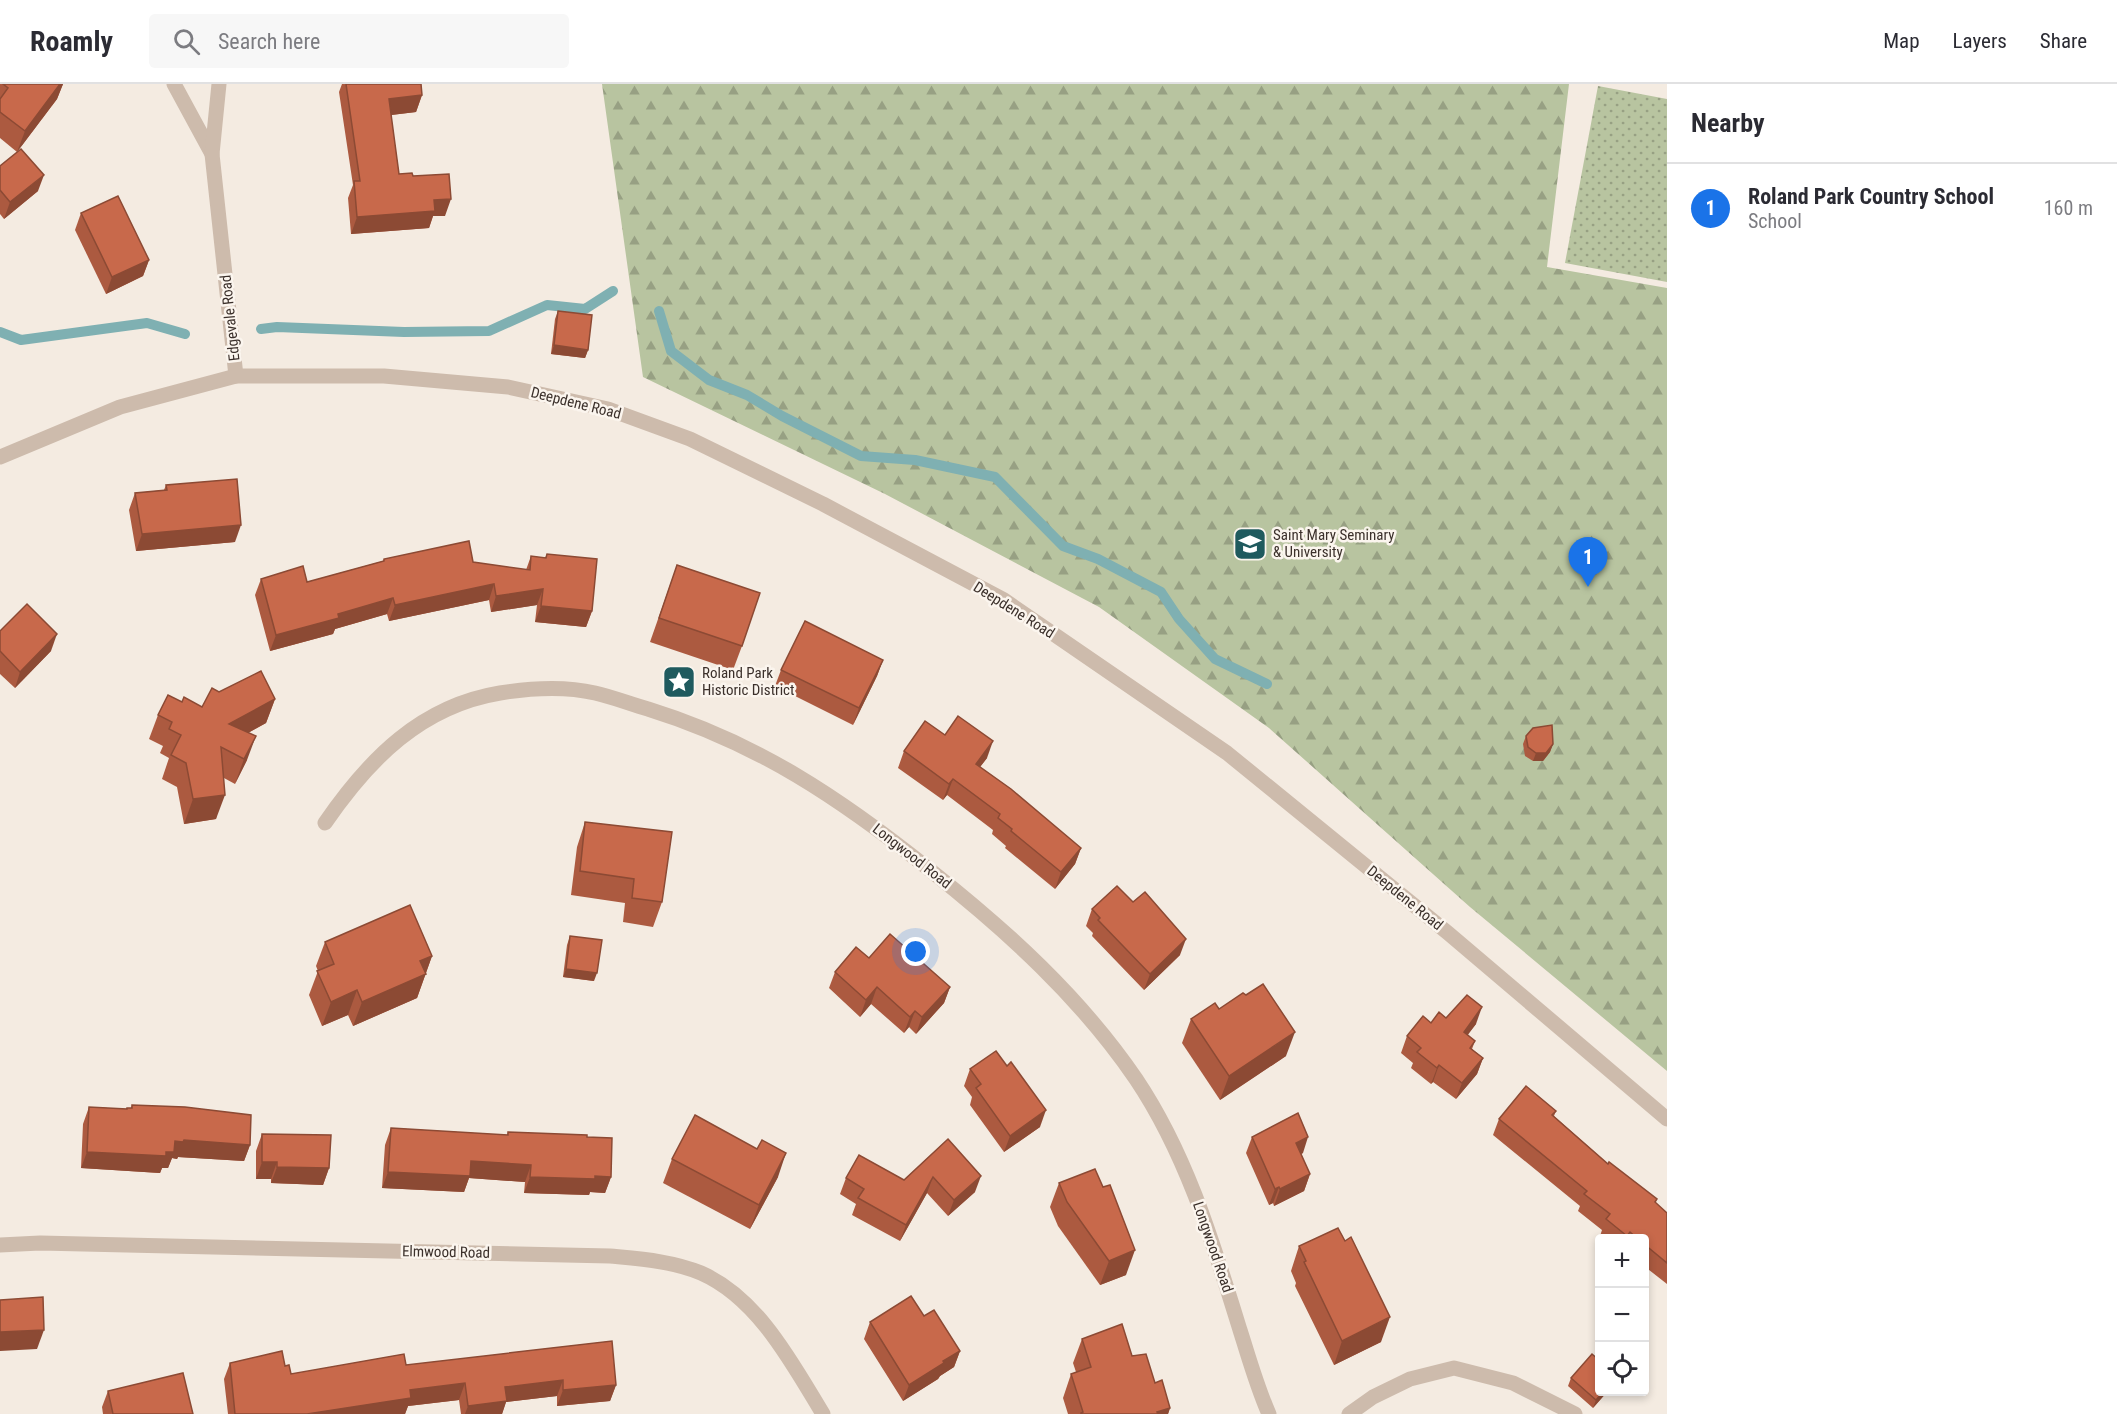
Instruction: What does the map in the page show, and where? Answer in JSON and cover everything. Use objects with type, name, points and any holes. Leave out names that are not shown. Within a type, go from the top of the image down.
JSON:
[{"type":"street","points":[[174,84],[212,154]]},
{"type":"street","name":"Edgevale Road","points":[[0,458],[120,407],[236,376],[212,154],[219,84]]},
{"type":"street","name":"Deepdene Road","points":[[236,376],[384,376],[508,387],[597,406],[690,439],[824,504],[1004,600],[1227,753],[1448,933],[1667,1119]]},
{"type":"street","name":"Longwood Road","points":[[324,823],[366,767],[396,740],[426,719],[458,705],[498,693],[536,689],[567,689],[595,693],[663,714],[713,732],[770,759],[827,793],[877,828],[947,883],[1029,954],[1085,1012],[1136,1080],[1161,1120],[1199,1204],[1269,1414]]},
{"type":"street","name":"Elmwood Road","points":[[0,1245],[40,1243],[610,1256],[662,1262],[701,1273],[731,1292],[762,1319],[824,1414]]},
{"type":"street","points":[[1349,1414],[1373,1397],[1410,1379],[1454,1368],[1513,1383],[1575,1414]]},
{"type":"green space","name":"Saint Mary Seminary & University","points":[[602,84],[1569,84],[1547,267],[1667,288],[1667,1071],[1470,907],[1269,728],[1099,607],[885,494],[643,377]]},
{"type":"green space","points":[[1598,86],[1667,99],[1667,282],[1565,263]]},
{"type":"building","points":[[3,84],[60,84],[25,131],[0,112],[0,99],[8,88]]},
{"type":"building","points":[[346,84],[421,84],[422,95],[389,99],[399,174],[412,173],[413,176],[449,174],[451,199],[434,200],[435,211],[357,217],[354,181],[360,181]]},
{"type":"building","points":[[21,149],[44,175],[10,202],[0,190],[0,166]]},
{"type":"building","points":[[118,196],[149,260],[112,277],[81,213]]},
{"type":"building","points":[[558,311],[592,315],[588,350],[554,345]]},
{"type":"building","points":[[237,479],[241,525],[142,534],[135,493],[167,490],[166,485]]},
{"type":"building","points":[[469,541],[473,562],[530,570],[531,556],[546,558],[547,554],[597,559],[592,611],[541,606],[543,589],[496,596],[494,584],[395,605],[393,598],[338,614],[339,618],[276,635],[261,579],[303,566],[307,582],[384,561],[384,559]]},
{"type":"building","points":[[677,565],[760,593],[742,646],[659,618]]},
{"type":"building","points":[[27,604],[57,634],[20,672],[0,651],[0,631]]},
{"type":"building","points":[[805,621],[883,660],[859,708],[781,670]]},
{"type":"building","points":[[261,671],[275,699],[229,724],[256,736],[244,759],[221,747],[225,795],[193,799],[186,763],[171,755],[181,735],[169,729],[172,722],[158,715],[168,695],[182,702],[184,697],[202,707],[212,688],[219,692]]},
{"type":"building","points":[[958,716],[993,741],[976,764],[1011,789],[1081,848],[1061,872],[1011,831],[1012,829],[998,818],[1000,814],[953,779],[949,784],[904,751],[925,721],[945,735]]},
{"type":"building","points":[[1552,725],[1553,744],[1546,753],[1536,753],[1528,747],[1526,736],[1533,728]]},
{"type":"building","points":[[585,822],[672,832],[662,902],[632,898],[634,879],[580,871]]},
{"type":"building","points":[[1117,886],[1133,902],[1145,892],[1186,939],[1150,974],[1098,920],[1100,918],[1092,909]]},
{"type":"building","points":[[410,905],[432,956],[420,961],[426,974],[362,1002],[357,990],[331,1002],[317,971],[334,964],[325,942]]},
{"type":"building","points":[[890,934],[950,987],[922,1017],[915,1011],[910,1017],[877,987],[866,1000],[835,972],[856,947],[869,958]]},
{"type":"building","points":[[570,936],[602,940],[597,973],[566,969]]},
{"type":"building","points":[[1263,984],[1295,1032],[1229,1076],[1191,1019],[1215,1003],[1219,1009],[1243,993],[1246,995]]},
{"type":"building","points":[[1467,995],[1482,1007],[1464,1032],[1475,1041],[1470,1048],[1483,1058],[1462,1083],[1439,1065],[1437,1068],[1417,1052],[1421,1048],[1407,1036],[1423,1016],[1431,1023],[1439,1012],[1446,1018]]},
{"type":"building","points":[[996,1051],[1007,1066],[1011,1062],[1046,1110],[1010,1136],[976,1088],[981,1084],[970,1069]]},
{"type":"building","points":[[1526,1086],[1556,1111],[1552,1115],[1608,1164],[1609,1162],[1657,1199],[1655,1202],[1667,1213],[1667,1263],[1649,1248],[1649,1234],[1630,1232],[1625,1234],[1606,1219],[1610,1214],[1584,1194],[1587,1191],[1499,1119]]},
{"type":"building","points":[[132,1105],[185,1107],[251,1115],[250,1145],[184,1140],[183,1142],[175,1141],[174,1152],[166,1152],[166,1156],[87,1152],[89,1107],[127,1109],[132,1108]]},
{"type":"building","points":[[1298,1113],[1308,1137],[1296,1143],[1310,1174],[1280,1189],[1279,1187],[1275,1189],[1252,1137]]},
{"type":"building","points":[[695,1115],[757,1149],[762,1140],[786,1153],[759,1205],[672,1159]]},
{"type":"building","points":[[391,1128],[508,1135],[508,1132],[587,1135],[587,1137],[612,1138],[611,1177],[595,1176],[595,1179],[530,1177],[531,1165],[471,1161],[470,1176],[388,1172]]},
{"type":"building","points":[[262,1134],[331,1135],[329,1168],[277,1167],[277,1162],[262,1162]]},
{"type":"building","points":[[948,1139],[981,1176],[954,1200],[933,1177],[906,1225],[858,1198],[864,1189],[846,1178],[859,1155],[904,1180]]},
{"type":"building","points":[[1095,1169],[1103,1187],[1110,1185],[1135,1250],[1109,1261],[1067,1202],[1059,1183]]},
{"type":"building","points":[[1338,1228],[1345,1241],[1351,1237],[1390,1317],[1342,1341],[1304,1262],[1306,1261],[1299,1246]]},
{"type":"building","points":[[911,1296],[924,1316],[934,1310],[960,1351],[909,1385],[870,1322]]},
{"type":"building","points":[[43,1297],[44,1330],[0,1332],[0,1300]]},
{"type":"building","points":[[1122,1324],[1132,1356],[1146,1354],[1155,1383],[1162,1380],[1170,1408],[1157,1412],[1158,1414],[1081,1414],[1083,1412],[1071,1374],[1091,1367],[1082,1339]]},
{"type":"building","points":[[612,1341],[616,1385],[563,1390],[563,1380],[505,1387],[507,1401],[468,1406],[465,1383],[410,1390],[411,1398],[307,1414],[235,1414],[230,1363],[282,1351],[285,1366],[289,1365],[291,1374],[404,1354],[406,1365]]},
{"type":"building","points":[[1592,1354],[1595,1357],[1595,1396],[1600,1396],[1596,1400],[1571,1378]]},
{"type":"building","points":[[183,1373],[193,1414],[113,1414],[108,1391]]},
{"type":"waterway","points":[[261,329],[277,327],[404,332],[489,331],[547,305],[585,309],[613,291]]},
{"type":"waterway","points":[[659,311],[671,351],[709,380],[747,395],[782,416],[861,456],[915,460],[995,477],[1063,546],[1098,559],[1161,592],[1179,619],[1215,659],[1267,684]]},
{"type":"waterway","points":[[0,332],[21,340],[147,323],[185,334]]},
{"type":"place","name":"Saint Mary Seminary & University","points":[[1250,544]]},
{"type":"place","name":"Roland Park Country School","points":[[1588,587]]},
{"type":"place","name":"Roland Park Historic District","points":[[679,682]]}]
